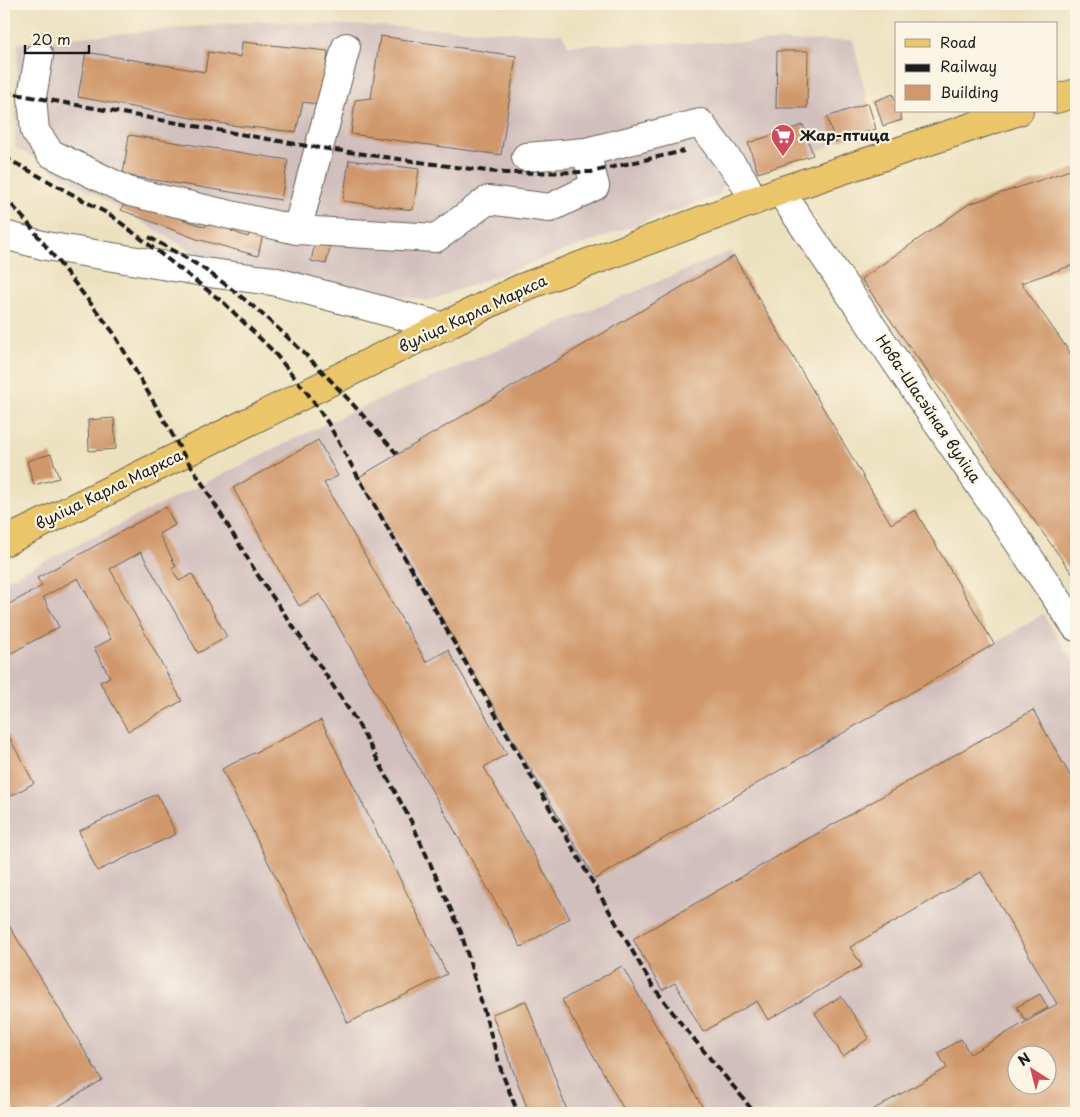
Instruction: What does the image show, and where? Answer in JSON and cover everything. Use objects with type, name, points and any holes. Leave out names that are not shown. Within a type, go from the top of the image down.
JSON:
[{"type":"main road","points":[[1058,98],[1076,93]]},
{"type":"main road","name":"вуліца Карла Маркса","points":[[4,542],[521,288],[780,191],[1016,112]]},
{"type":"street","points":[[297,230],[346,47]]},
{"type":"street","points":[[39,56],[32,97],[35,131],[50,153],[130,192],[297,230],[436,238],[488,200],[550,208],[595,186],[586,152]]},
{"type":"street","points":[[526,157],[586,152],[700,123],[742,178],[754,201]]},
{"type":"street","name":"Нова-Шасэйная вуліца","points":[[780,191],[1076,627]]},
{"type":"street","points":[[4,235],[46,246],[274,281],[444,327]]},
{"type":"shaded area","points":[[258,21],[562,34],[568,45],[853,40],[876,129],[835,142],[813,155],[724,184],[718,195],[428,301],[268,272],[200,256],[15,147],[18,43]]},
{"type":"shaded area","points":[[731,251],[891,523],[915,510],[994,644],[1043,614],[1076,666],[1076,1113],[4,1113],[4,581],[344,415]]},
{"type":"building","points":[[380,36],[516,56],[501,155],[351,134],[355,100],[371,98]]},
{"type":"building","points":[[242,42],[328,51],[322,105],[303,102],[296,132],[230,125],[78,97],[86,52],[205,72],[208,52],[241,57]]},
{"type":"building","points":[[777,51],[808,51],[807,108],[776,108]]},
{"type":"building","points":[[893,94],[895,112],[899,112],[902,120],[883,126],[875,101]]},
{"type":"building","points":[[868,103],[876,129],[835,142],[827,117]]},
{"type":"building","points":[[803,125],[813,155],[758,173],[748,143]]},
{"type":"building","points":[[129,135],[288,160],[281,200],[123,175]]},
{"type":"building","points":[[349,160],[419,169],[413,210],[343,201]]},
{"type":"building","points":[[1076,168],[1076,264],[1021,283],[1076,361],[1076,579],[861,279],[969,204]]},
{"type":"building","points":[[126,200],[205,227],[207,222],[231,227],[231,231],[248,237],[250,232],[263,234],[258,256],[197,239],[121,210]]},
{"type":"building","points":[[315,243],[330,247],[326,264],[311,261]]},
{"type":"building","points":[[734,256],[891,524],[915,510],[994,644],[595,879],[359,477]]},
{"type":"building","points":[[114,418],[116,449],[89,451],[88,420]]},
{"type":"building","points":[[318,440],[338,476],[324,483],[426,662],[448,650],[507,754],[484,767],[570,918],[521,947],[320,594],[299,606],[233,488]]},
{"type":"building","points":[[51,454],[59,478],[34,485],[27,461]]},
{"type":"building","points":[[166,507],[175,525],[159,534],[176,566],[172,569],[179,581],[192,574],[227,637],[198,653],[141,552],[110,569],[182,701],[128,731],[100,682],[110,677],[94,648],[111,639],[78,578],[43,597],[59,627],[4,657],[4,607],[42,586],[37,578]]},
{"type":"building","points":[[1033,710],[1076,786],[1076,1113],[867,1113],[947,1068],[938,1053],[961,1039],[970,1054],[1057,1004],[981,872],[850,947],[862,966],[768,1020],[757,1001],[703,1032],[675,983],[662,990],[633,939]]},
{"type":"building","points":[[321,720],[447,974],[348,1023],[222,769]]},
{"type":"building","points":[[4,728],[34,783],[4,800]]},
{"type":"building","points":[[157,794],[176,834],[97,871],[79,831]]},
{"type":"building","points":[[4,917],[102,1080],[47,1113],[4,1113]]},
{"type":"building","points":[[622,966],[706,1113],[626,1113],[562,1000]]},
{"type":"building","points":[[1040,994],[1048,1008],[1025,1020],[1017,1007]]},
{"type":"building","points":[[841,996],[869,1038],[843,1056],[815,1013]]},
{"type":"building","points":[[526,1001],[568,1113],[529,1113],[492,1014]]},
{"type":"railway","points":[[4,92],[307,146],[505,173],[591,172],[684,151]]},
{"type":"railway","points":[[4,157],[112,216],[224,303],[272,350],[308,394],[328,423],[652,985],[754,1113]]},
{"type":"railway","points":[[4,196],[27,222],[113,332],[183,454],[257,574],[357,722],[411,821],[461,932],[502,1073],[518,1113]]},
{"type":"railway","points":[[149,237],[204,269],[262,314],[309,358],[397,454]]},
{"type":"place","name":"Жар-птица","points":[[783,157]]}]
